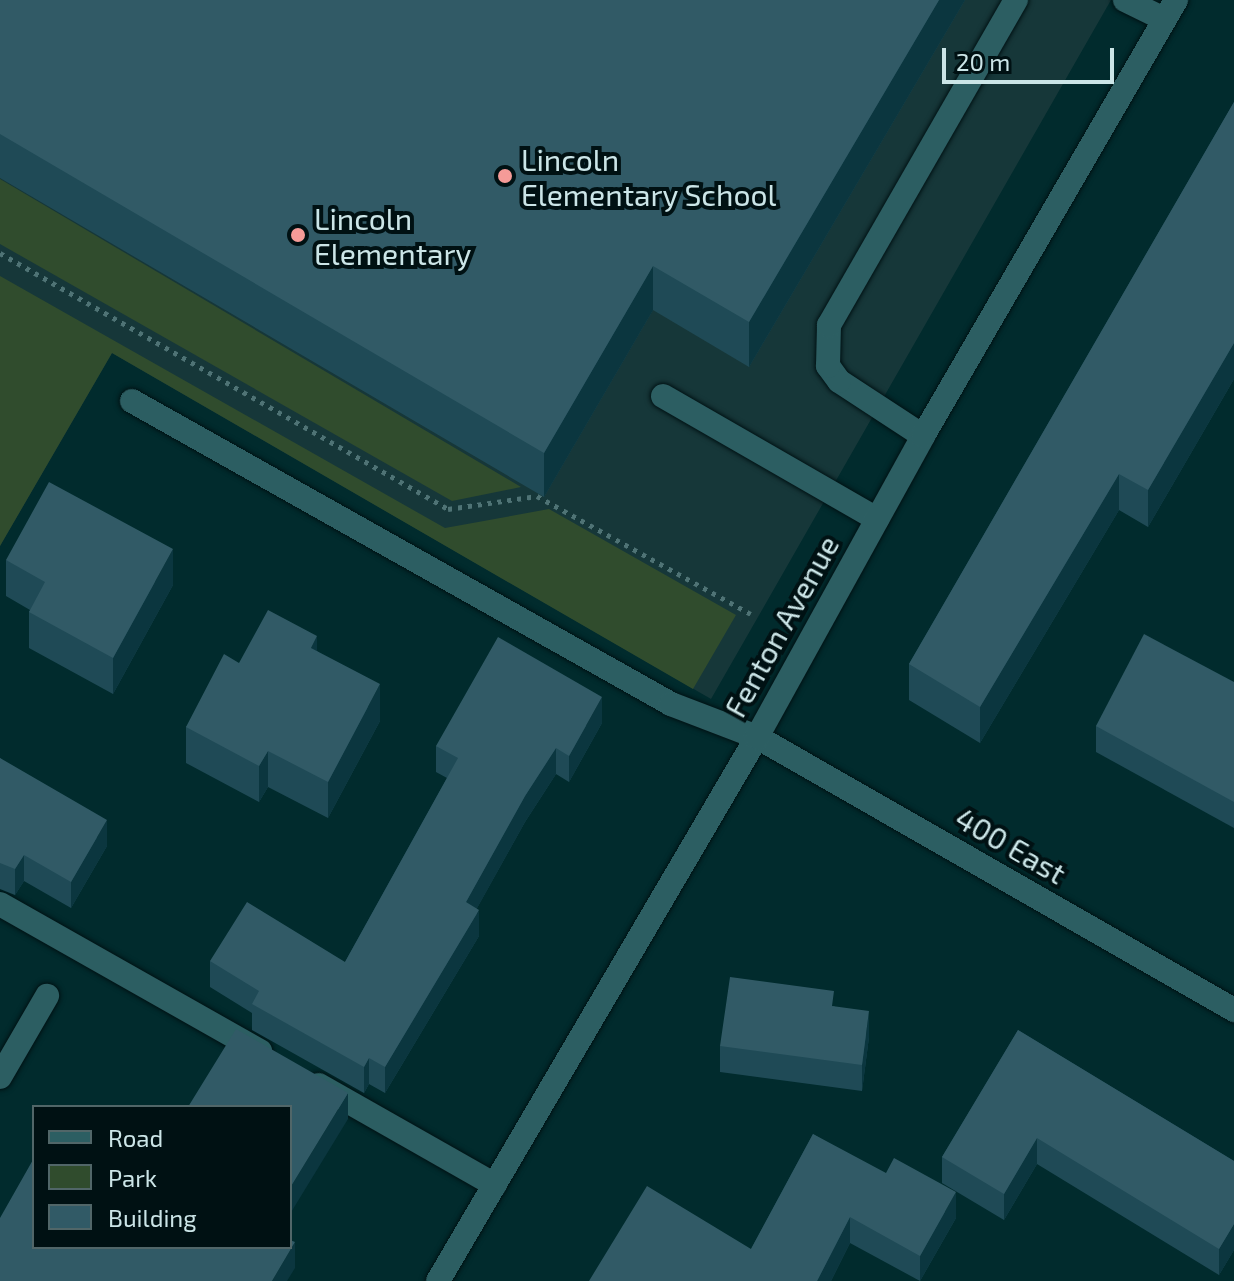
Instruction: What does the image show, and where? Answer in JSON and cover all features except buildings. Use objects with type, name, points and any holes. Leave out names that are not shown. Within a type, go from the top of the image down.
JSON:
[{"type":"street","points":[[923,436],[839,381],[828,366],[829,325],[1016,0]]},
{"type":"street","points":[[1125,0],[1170,10]]},
{"type":"street","name":"Fenton Avenue","points":[[438,1281],[757,737],[923,436],[1170,10]]},
{"type":"street","points":[[663,396],[877,519]]},
{"type":"street","name":"400 East","points":[[132,401],[671,704],[757,737],[1234,1010]]},
{"type":"street","points":[[0,904],[495,1185]]},
{"type":"street","points":[[0,1077],[47,996]]},
{"type":"path","points":[[0,253],[448,509],[537,496],[751,614]]},
{"type":"shaded area","name":"Lincoln Elementary School","points":[[0,0],[1111,0],[711,699],[112,353],[0,546]]},
{"type":"green space","points":[[0,179],[521,487],[452,501],[0,244]]},
{"type":"green space","points":[[0,276],[445,528],[549,509],[736,615],[693,689],[112,353],[0,546]]},
{"type":"place","name":"Lincoln Elementary School","points":[[505,176]]},
{"type":"place","name":"Lincoln Elementary","points":[[298,235]]}]
